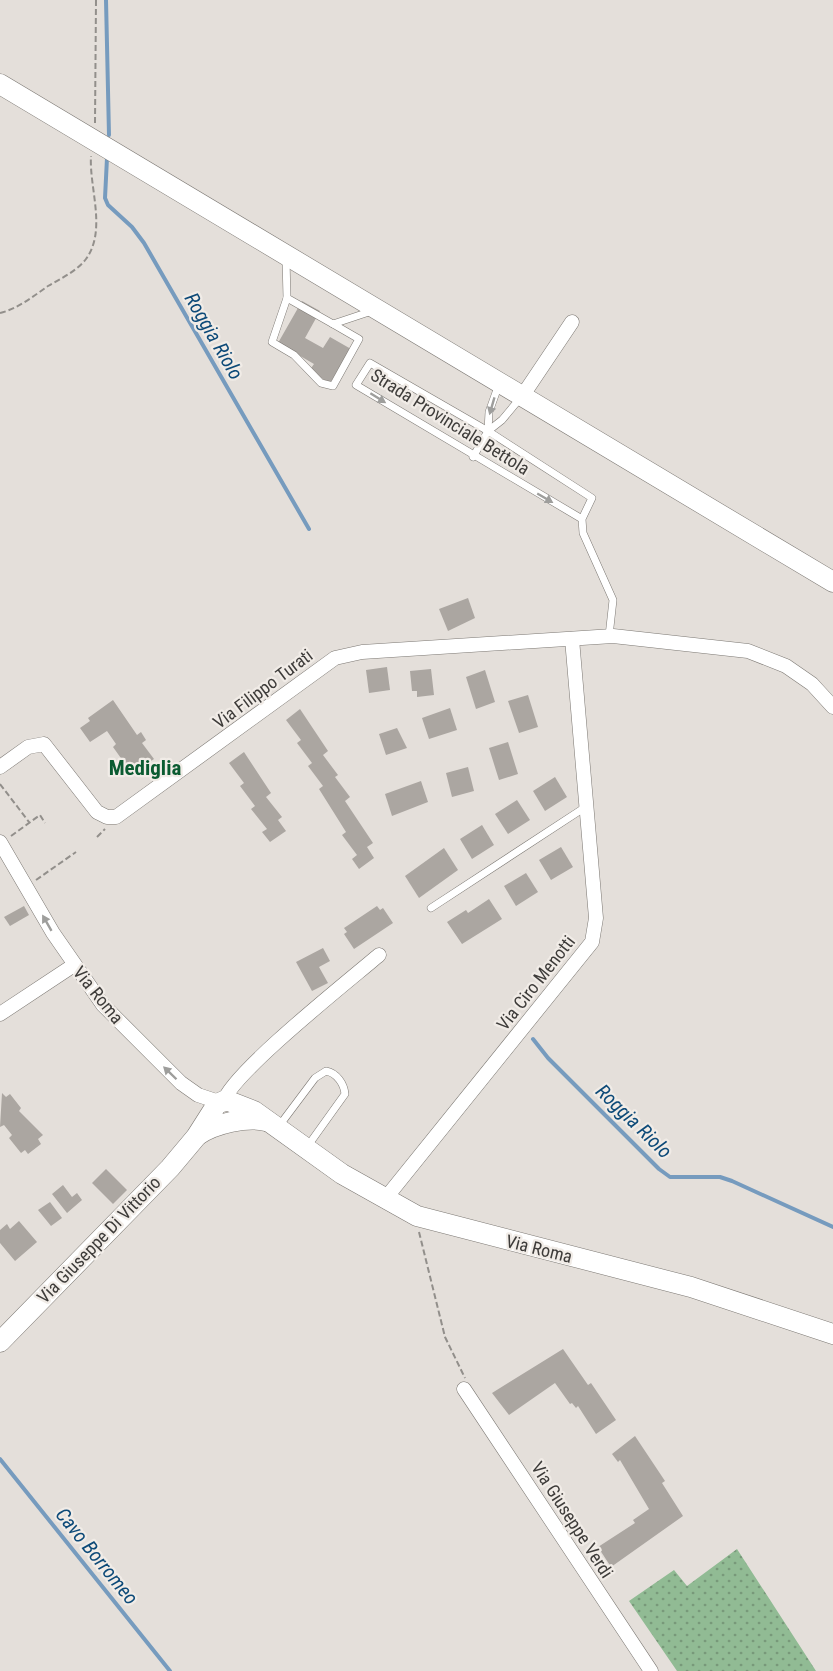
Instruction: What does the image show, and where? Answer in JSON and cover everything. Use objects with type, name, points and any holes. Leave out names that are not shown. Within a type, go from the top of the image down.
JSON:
[{"type":"street","points":[[0,84],[833,582]]},
{"type":"street","points":[[522,395],[572,322]]},
{"type":"street","name":"Via Filippo Turati","points":[[0,767],[28,747],[44,744],[97,812],[116,818],[339,656],[447,645],[609,636],[748,651],[786,666],[812,684],[833,707]]},
{"type":"street","name":"Via Ciro Menotti","points":[[385,1199],[592,942],[596,918],[572,639]]},
{"type":"street","name":"Via Roma","points":[[0,843],[5,860],[27,886],[74,965],[103,1005],[167,1071],[190,1091],[223,1103],[250,1109],[307,1147],[342,1174],[417,1216],[681,1284],[833,1334]]},
{"type":"street","name":"Via Giuseppe Di Vittorio","points":[[0,1342],[163,1175],[223,1103],[232,1085],[379,955]]},
{"type":"street","points":[[0,1014],[74,965]]},
{"type":"street","points":[[223,1103],[215,1117],[229,1124],[249,1119],[272,1124]]},
{"type":"street","name":"Via Giuseppe Di Vittorio","points":[[196,1137],[212,1127],[229,1124]]},
{"type":"street","name":"Via Giuseppe Verdi","points":[[464,1389],[651,1671]]},
{"type":"lane","points":[[286,255],[287,298],[272,342],[294,355],[321,383],[333,386],[359,339],[287,298]]},
{"type":"lane","points":[[333,324],[377,309]]},
{"type":"lane","name":"Strada Provinciale Bettola","points":[[370,363],[488,431],[592,498],[582,519],[473,457],[356,385],[370,363]]},
{"type":"lane","points":[[488,431],[489,412],[499,382]]},
{"type":"lane","points":[[473,457],[488,431],[502,420],[522,395]]},
{"type":"lane","points":[[582,519],[583,533],[613,600],[609,636]]},
{"type":"lane","points":[[431,908],[587,806]]},
{"type":"lane","points":[[272,1124],[315,1078],[326,1071],[331,1072],[343,1084],[345,1094],[307,1147]]},
{"type":"path","points":[[0,313],[69,274],[86,260],[92,244],[96,220],[91,158],[97,102],[96,0]]},
{"type":"path","points":[[0,784],[29,822]]},
{"type":"path","points":[[0,843],[40,815],[45,823]]},
{"type":"path","points":[[27,886],[76,852]]},
{"type":"path","points":[[417,1216],[440,1319],[451,1351],[464,1375],[466,1382],[464,1389]]},
{"type":"green space","points":[[737,1549],[816,1671],[677,1671],[629,1601],[674,1570],[687,1586]]},
{"type":"building","points":[[302,301],[320,311],[305,338],[323,348],[330,337],[351,349],[330,383],[309,371],[314,364],[278,343]]},
{"type":"building","points":[[468,598],[475,618],[448,631],[439,609]]},
{"type":"building","points":[[387,667],[390,690],[369,693],[366,670]]},
{"type":"building","points":[[431,669],[434,695],[417,697],[417,691],[412,691],[410,671]]},
{"type":"building","points":[[485,670],[495,702],[476,709],[466,677]]},
{"type":"building","points":[[528,695],[538,727],[519,733],[508,701]]},
{"type":"building","points":[[113,700],[137,735],[141,732],[146,740],[142,743],[154,759],[135,772],[132,766],[128,768],[113,747],[116,744],[107,731],[90,742],[80,728],[90,721],[88,718]]},
{"type":"building","points":[[450,708],[457,730],[429,739],[422,718]]},
{"type":"building","points":[[300,709],[328,751],[323,755],[338,775],[335,777],[350,797],[345,801],[373,843],[367,847],[374,858],[359,869],[352,859],[357,855],[342,835],[346,832],[319,789],[323,786],[308,766],[312,763],[297,743],[301,740],[286,720]]},
{"type":"building","points":[[397,728],[407,748],[386,755],[379,734]]},
{"type":"building","points":[[508,742],[518,774],[499,780],[489,748]]},
{"type":"building","points":[[244,752],[271,793],[266,797],[282,817],[278,820],[286,831],[270,842],[262,832],[267,829],[251,809],[255,806],[240,786],[244,783],[229,763]]},
{"type":"building","points":[[468,767],[474,791],[452,797],[446,773]]},
{"type":"building","points":[[555,777],[567,797],[545,811],[533,791]]},
{"type":"building","points":[[421,781],[428,802],[392,816],[385,794]]},
{"type":"building","points":[[517,800],[530,820],[508,834],[495,814]]},
{"type":"building","points":[[482,825],[494,845],[472,859],[460,839]]},
{"type":"building","points":[[561,847],[573,867],[551,880],[539,860]]},
{"type":"building","points":[[444,848],[458,870],[419,898],[405,876]]},
{"type":"building","points":[[526,873],[538,892],[516,906],[504,886]]},
{"type":"building","points":[[489,899],[502,919],[462,944],[447,922],[466,910],[468,913]]},
{"type":"building","points":[[24,906],[29,915],[10,926],[4,917]]},
{"type":"building","points":[[377,906],[380,910],[383,908],[393,923],[354,949],[344,934],[347,932],[344,928]]},
{"type":"building","points":[[323,948],[330,961],[319,967],[328,983],[312,991],[296,962]]},
{"type":"building","points":[[2,1093],[6,1097],[10,1094],[21,1108],[19,1111],[43,1135],[38,1139],[41,1144],[28,1154],[25,1150],[21,1153],[9,1138],[12,1135],[4,1125],[0,1127]]},
{"type":"building","points":[[106,1169],[127,1190],[113,1204],[92,1183]]},
{"type":"building","points":[[63,1185],[72,1197],[77,1193],[82,1200],[67,1213],[52,1194]]},
{"type":"building","points":[[50,1202],[62,1218],[51,1226],[38,1210]]},
{"type":"building","points":[[19,1221],[37,1242],[15,1261],[0,1243],[0,1230],[7,1224],[10,1229]]},
{"type":"building","points":[[563,1349],[588,1385],[591,1383],[616,1420],[596,1434],[578,1406],[576,1408],[572,1403],[570,1404],[555,1383],[509,1415],[492,1393]]},
{"type":"building","points":[[635,1436],[665,1481],[662,1483],[683,1516],[611,1567],[598,1547],[635,1523],[633,1520],[649,1509],[620,1460],[618,1462],[612,1454]]},
{"type":"waterway","name":"Roggia Riolo","points":[[106,0],[109,135]]},
{"type":"waterway","name":"Roggia Riolo","points":[[107,158],[105,198],[108,205],[132,227],[144,243],[309,529]]},
{"type":"waterway","name":"Roggia Riolo","points":[[533,1039],[548,1058],[659,1169],[670,1177],[720,1177],[833,1227]]},
{"type":"waterway","name":"Cavo Borromeo","points":[[0,1459],[170,1671]]},
{"type":"district","name":"Mediglia","points":[[145,768]]}]
